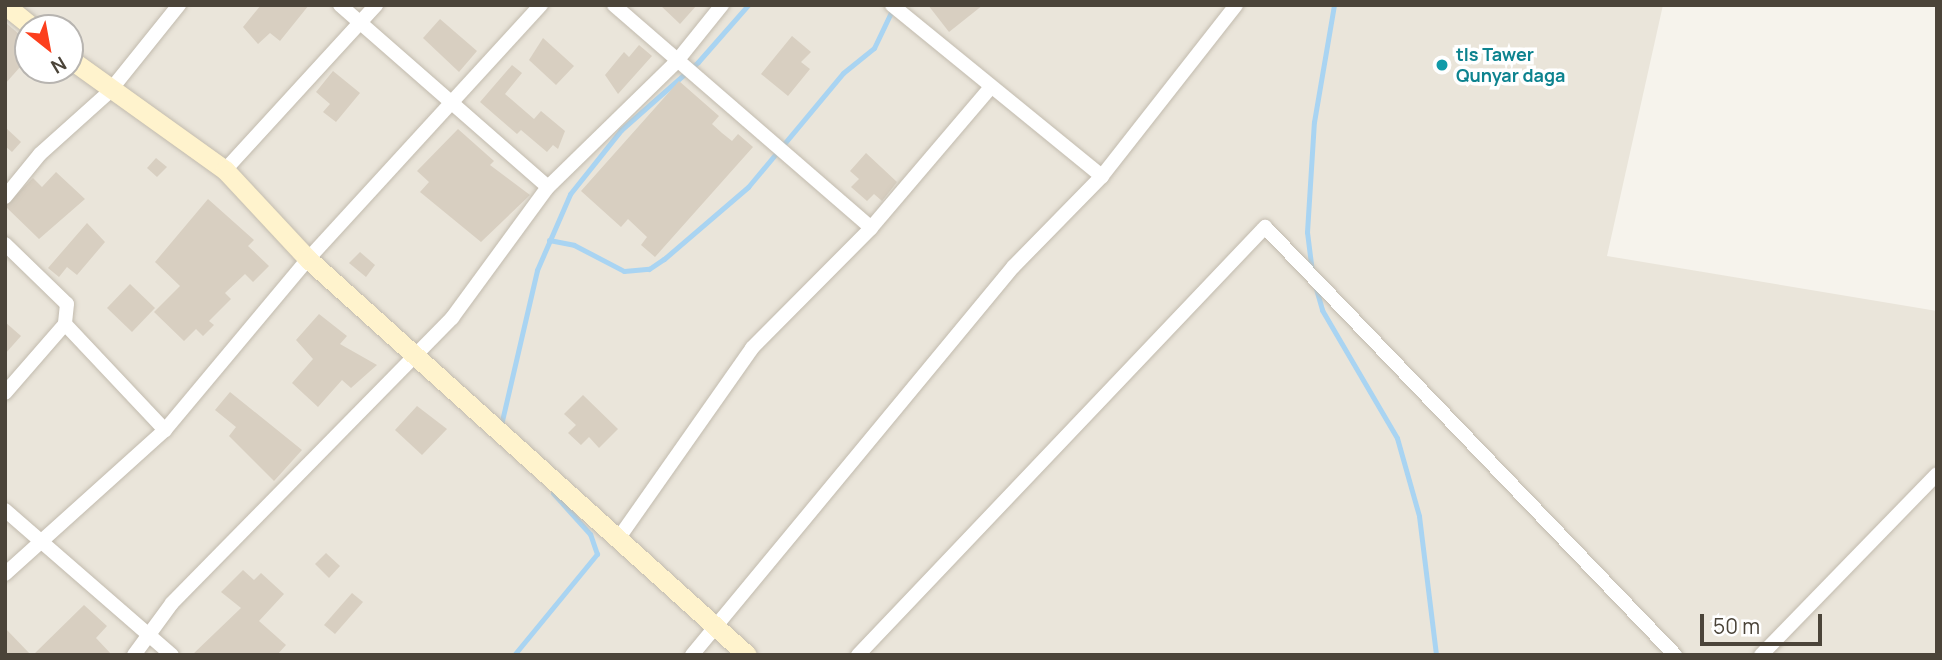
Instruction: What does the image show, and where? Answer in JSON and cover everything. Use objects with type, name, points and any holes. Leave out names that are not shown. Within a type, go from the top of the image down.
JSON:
[{"type":"street","points":[[5,197],[40,154],[109,92],[179,5]]},
{"type":"street","points":[[340,5],[453,100],[548,187]]},
{"type":"street","points":[[225,170],[376,5]]},
{"type":"street","points":[[5,574],[165,430],[308,259],[541,5]]},
{"type":"street","points":[[614,5],[871,228]]},
{"type":"street","points":[[134,655],[152,636],[172,603],[453,318],[548,187],[677,61],[722,5]]},
{"type":"street","points":[[892,5],[1102,176]]},
{"type":"street","points":[[692,655],[1013,267],[1102,176],[1236,5]]},
{"type":"street","points":[[84,71],[109,92],[225,170],[308,259],[417,353],[747,655]]},
{"type":"street","points":[[618,539],[752,348],[871,228],[991,87]]},
{"type":"street","points":[[858,655],[1265,228],[1675,655]]},
{"type":"street","points":[[5,244],[66,304],[65,324],[5,393]]},
{"type":"street","points":[[65,324],[165,430]]},
{"type":"street","points":[[1761,655],[1937,474]]},
{"type":"street","points":[[6,512],[173,655]]},
{"type":"shaded area","points":[[5,5],[1663,5],[1607,256],[1937,311],[1937,655],[5,655]]},
{"type":"building","points":[[261,5],[309,5],[280,41],[270,33],[258,44],[243,27]]},
{"type":"building","points":[[660,5],[697,5],[680,24]]},
{"type":"building","points":[[928,5],[983,5],[949,32]]},
{"type":"building","points":[[440,19],[477,51],[459,72],[423,38]]},
{"type":"building","points":[[5,22],[14,30],[14,74],[5,84]]},
{"type":"building","points":[[792,36],[811,52],[801,62],[810,69],[788,96],[761,74]]},
{"type":"building","points":[[543,38],[574,66],[556,85],[529,60]]},
{"type":"building","points":[[639,45],[652,56],[618,94],[605,75],[624,52],[629,57]]},
{"type":"building","points":[[512,65],[522,73],[505,94],[534,119],[541,111],[565,131],[558,149],[553,145],[547,152],[521,130],[517,134],[480,102]]},
{"type":"building","points":[[333,71],[360,93],[336,122],[323,112],[330,104],[316,92]]},
{"type":"building","points":[[679,81],[719,116],[712,124],[722,133],[732,141],[738,134],[753,147],[655,257],[641,245],[647,237],[628,219],[621,227],[581,191]]},
{"type":"building","points":[[5,127],[21,142],[12,152],[5,146]]},
{"type":"building","points":[[458,129],[494,161],[490,165],[530,195],[481,242],[420,192],[429,182],[417,171]]},
{"type":"building","points":[[866,153],[897,182],[882,201],[874,194],[867,201],[851,187],[859,179],[850,171]]},
{"type":"building","points":[[156,158],[167,167],[157,177],[147,168]]},
{"type":"building","points":[[56,172],[85,199],[39,239],[5,206],[33,178],[42,187]]},
{"type":"building","points":[[208,199],[254,240],[248,246],[269,266],[253,282],[245,274],[225,293],[231,299],[209,321],[214,325],[203,336],[196,329],[184,341],[154,312],[180,286],[155,262]]},
{"type":"building","points":[[87,223],[105,242],[77,275],[67,267],[59,277],[48,268]]},
{"type":"building","points":[[360,252],[375,265],[366,277],[349,263]]},
{"type":"building","points":[[130,284],[155,308],[132,332],[107,308]]},
{"type":"building","points":[[319,314],[347,336],[340,344],[377,365],[351,388],[342,380],[318,407],[292,383],[313,359],[296,340]]},
{"type":"building","points":[[5,322],[21,336],[5,354]]},
{"type":"building","points":[[230,392],[302,450],[274,481],[229,436],[236,427],[215,410]]},
{"type":"building","points":[[583,395],[618,429],[599,448],[589,437],[581,445],[568,433],[576,425],[564,414]]},
{"type":"building","points":[[417,406],[447,429],[422,455],[395,430]]},
{"type":"building","points":[[326,553],[340,566],[329,578],[315,564]]},
{"type":"building","points":[[243,570],[254,580],[261,573],[284,594],[259,621],[286,645],[277,655],[192,655],[241,608],[221,592]]},
{"type":"building","points":[[352,593],[363,602],[335,634],[324,625]]},
{"type":"building","points":[[84,605],[107,626],[96,638],[112,655],[33,655]]},
{"type":"building","points":[[5,628],[31,655],[5,655]]},
{"type":"waterway","points":[[501,425],[537,270],[570,194],[621,130],[698,62],[748,5]]},
{"type":"waterway","points":[[1312,272],[1307,232],[1314,122],[1334,5]]},
{"type":"waterway","points":[[549,240],[574,245],[624,271],[649,269],[664,259],[748,187],[843,73],[874,48],[894,6]]},
{"type":"waterway","points":[[1315,285],[1322,310],[1397,438],[1419,516],[1436,655]]},
{"type":"waterway","points":[[514,655],[597,554],[590,534],[553,493]]},
{"type":"place","name":"tls Tawer Qunyar daga","points":[[1442,65]]}]
